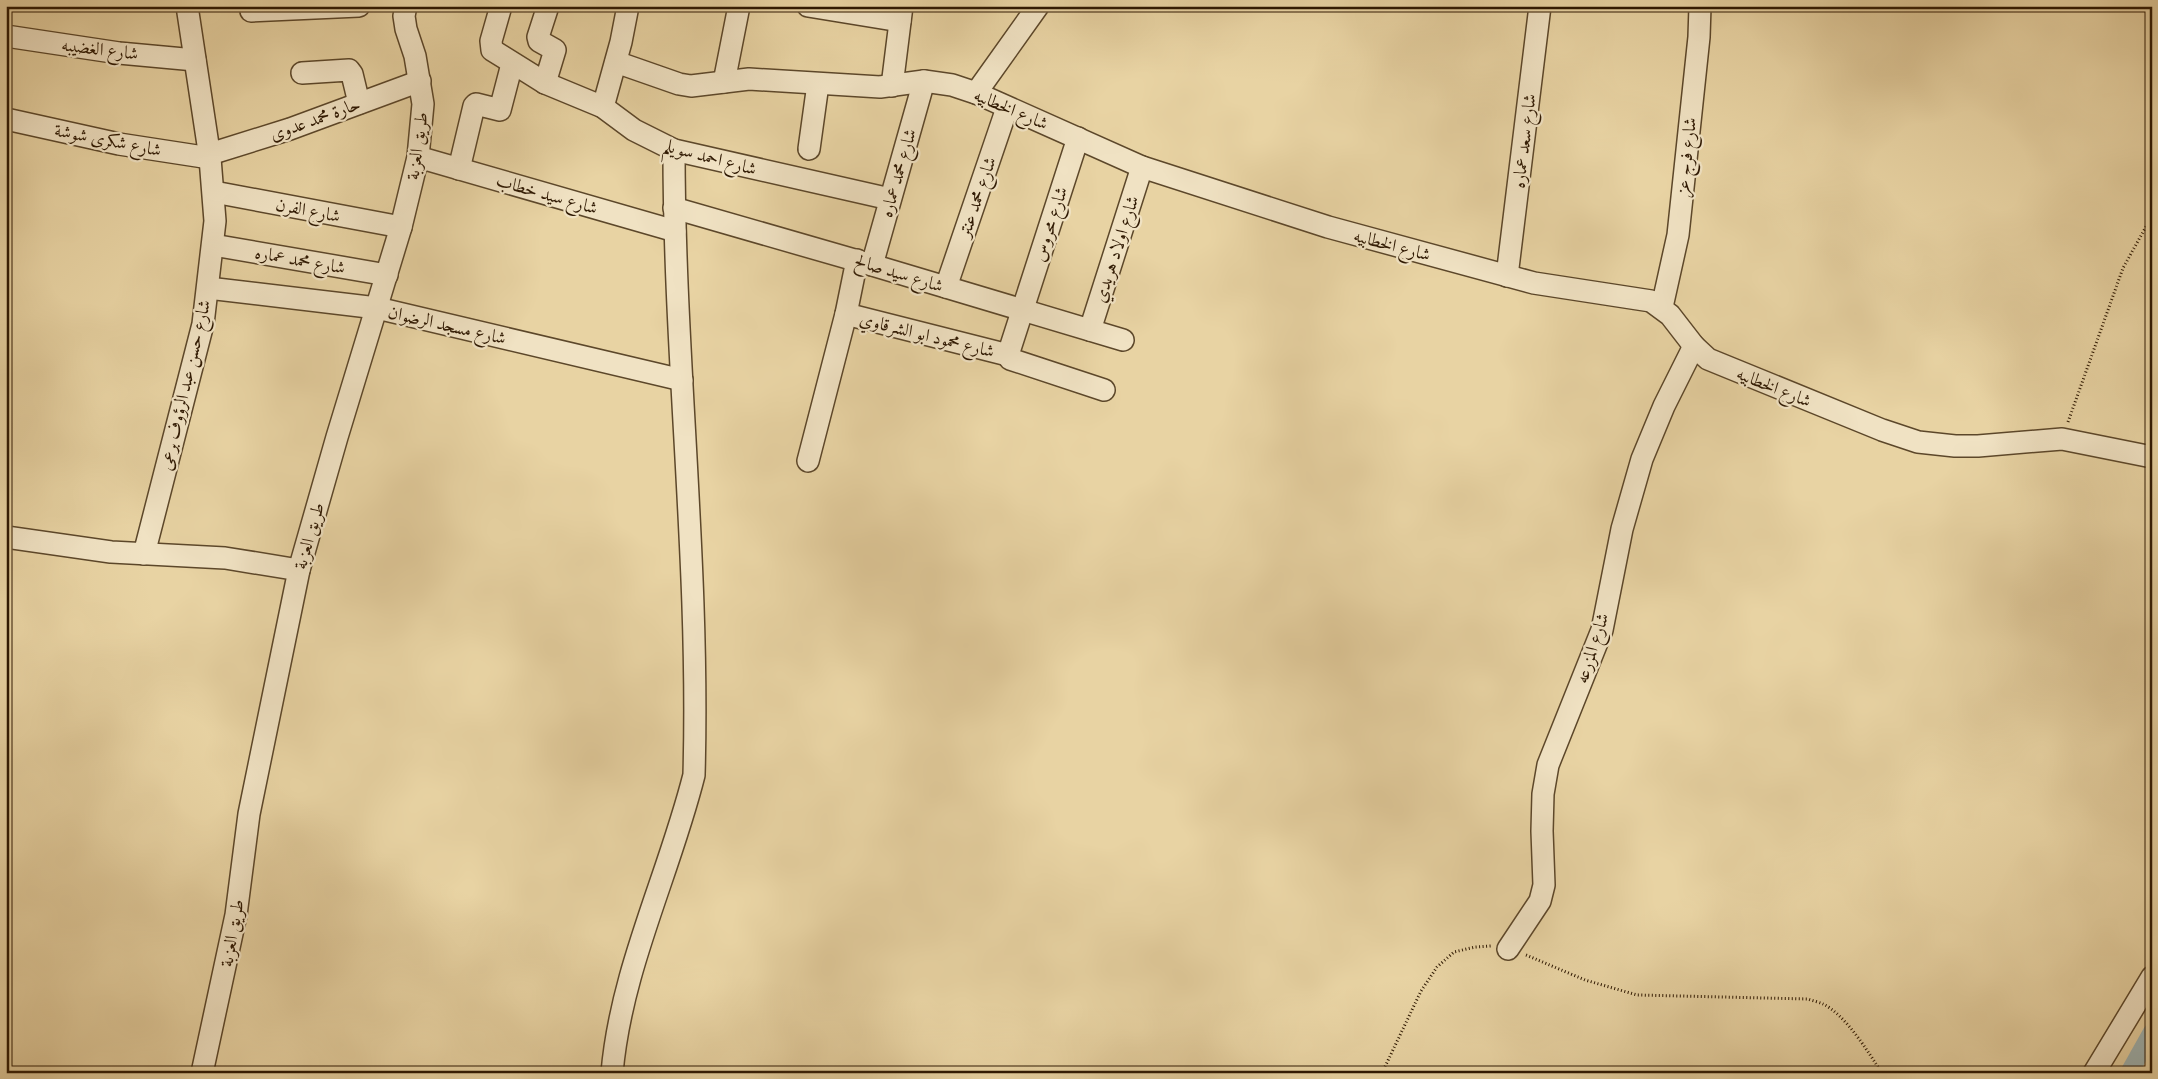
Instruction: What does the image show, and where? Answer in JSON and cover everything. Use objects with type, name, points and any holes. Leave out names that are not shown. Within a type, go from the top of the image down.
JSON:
[{"type":"street","name":"شارع حسن عبد الرؤوف برعى","points":[[144,554],[203,324],[215,221],[210,156],[187,6]]},
{"type":"street","points":[[251,11],[359,6]]},
{"type":"street","name":"طريق العزبة","points":[[202,1073],[236,915],[249,814],[299,570],[402,227],[418,156],[422,131],[423,104],[420,81],[406,30],[404,16],[406,6]]},
{"type":"street","name":"شارع احمد سويلم","points":[[501,6],[491,41],[492,50],[512,64],[546,83],[604,107],[634,130],[661,145],[674,150],[890,199]]},
{"type":"street","points":[[546,83],[555,50],[539,40],[538,36],[548,6]]},
{"type":"street","points":[[604,107],[628,6]]},
{"type":"street","points":[[724,82],[739,6]]},
{"type":"street","points":[[808,6],[901,14],[892,86]]},
{"type":"street","points":[[976,93],[1038,6]]},
{"type":"street","name":"شارع سعد عماره","points":[[1507,276],[1540,6]]},
{"type":"street","name":"شارع فرج عز","points":[[1662,307],[1678,235],[1699,37],[1700,6]]},
{"type":"street","name":"شارع الغضيبه","points":[[6,36],[119,53],[195,60]]},
{"type":"street","name":"شارع الخطابيه","points":[[616,62],[685,85],[703,86],[749,79],[880,88],[924,81],[952,85],[976,93],[1142,167],[1328,227],[1507,276],[1560,288],[1651,301],[1662,307],[1694,346],[1708,359],[1882,430],[1918,442],[1978,446],[2062,440],[2152,457]]},
{"type":"street","points":[[459,169],[474,106],[478,104],[498,110],[501,108],[512,64]]},
{"type":"street","points":[[302,73],[349,70],[352,74],[359,103]]},
{"type":"street","name":"حارة محمد عدوى","points":[[210,156],[420,81]]},
{"type":"street","name":"شارع محمد عماره","points":[[808,461],[846,314],[864,262],[890,199],[924,81]]},
{"type":"street","points":[[809,149],[818,84]]},
{"type":"street","name":"شارع محمد عنتر","points":[[946,287],[1008,108]]},
{"type":"street","name":"شارع شكرى شوشة","points":[[6,119],[119,144],[210,156]]},
{"type":"street","name":"شارع محروس","points":[[1008,356],[1078,138]]},
{"type":"street","points":[[612,1073],[614,1051],[626,990],[686,806],[694,774],[692,558],[675,231],[674,150]]},
{"type":"street","name":"شارع سيد خطاب","points":[[418,156],[675,231]]},
{"type":"street","name":"شارع اولاد هريدي","points":[[1090,330],[1142,167]]},
{"type":"street","name":"شارع الفرن","points":[[214,192],[402,227]]},
{"type":"street","name":"شارع سيد صالح","points":[[674,208],[864,262],[1123,340]]},
{"type":"street","name":"شارع محمد عماره","points":[[213,244],[387,275]]},
{"type":"street","name":"شارع مسجد الرضوان","points":[[208,288],[377,308],[682,380]]},
{"type":"street","name":"شارع محمود ابو الشرقاوي","points":[[846,314],[1008,356],[1010,359],[1104,390]]},
{"type":"street","name":"شارع المزرعه","points":[[1508,949],[1540,901],[1544,885],[1543,794],[1548,765],[1602,630],[1622,529],[1642,459],[1664,406],[1694,346]]},
{"type":"street","points":[[6,537],[111,552],[225,558],[299,570]]},
{"type":"street","points":[[2094,1073],[2152,977]]},
{"type":"path","points":[[2062,440],[2123,268],[2152,216]]},
{"type":"path","points":[[1382,1073],[1421,991],[1437,967],[1454,952],[1490,946],[1508,949],[1535,958],[1585,980],[1637,995],[1808,999],[1824,1004],[1837,1014],[1851,1030],[1882,1073]]},
{"type":"waterway","points":[[2129,1073],[2152,1032]]}]
